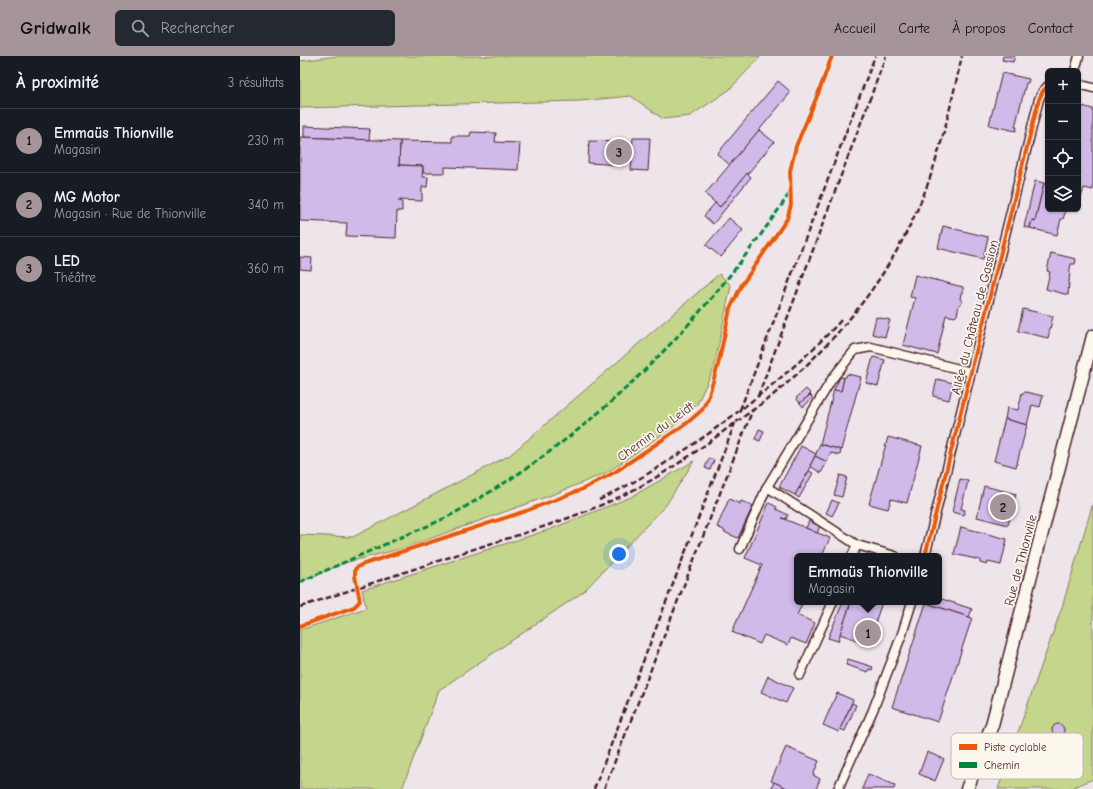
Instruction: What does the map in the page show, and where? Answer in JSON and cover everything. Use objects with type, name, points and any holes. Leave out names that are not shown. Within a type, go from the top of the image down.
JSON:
[{"type":"main road","name":"Rue de Thionville","points":[[989,733],[1093,336]]},
{"type":"main road","name":"Rue de Thionville","points":[[966,789],[970,779]]},
{"type":"street","points":[[1076,68],[1079,56]]},
{"type":"street","points":[[1081,85],[1093,88]]},
{"type":"street","name":"Allée du Château de Gassion","points":[[926,553],[1039,99],[1045,89]]},
{"type":"street","name":"Allée du Château de Gassion","points":[[740,549],[767,487],[832,378],[855,350],[872,347],[970,372]]},
{"type":"street","points":[[767,487],[857,545],[885,553]]},
{"type":"street","points":[[853,553],[857,545]]},
{"type":"street","points":[[800,675],[832,605]]},
{"type":"street","points":[[838,789],[873,710],[902,634],[911,605]]},
{"type":"green space","points":[[337,56],[761,56],[729,90],[690,116],[663,119],[631,96],[580,101],[300,108],[300,61]]},
{"type":"green space","points":[[719,274],[731,285],[714,368],[697,404],[677,424],[608,472],[557,493],[404,548],[344,563],[300,582],[300,535],[353,537],[510,455]]},
{"type":"green space","points":[[694,461],[666,505],[583,592],[439,690],[402,789],[300,789],[300,630],[366,608],[362,590],[551,529],[631,497]]},
{"type":"green space","points":[[1093,503],[1093,779],[1069,789],[998,789],[1002,779],[1083,779],[1083,733],[1018,733],[1062,607]]},
{"type":"building","points":[[1003,56],[1015,56],[1013,62],[1002,60]]},
{"type":"building","points":[[1002,73],[1029,79],[1028,83],[1026,83],[1015,127],[1017,127],[1016,131],[989,125]]},
{"type":"building","points":[[778,81],[791,92],[730,165],[717,154]]},
{"type":"building","points":[[1081,106],[1093,109],[1093,190],[1084,188],[1081,198]]},
{"type":"building","points":[[304,126],[370,129],[369,140],[304,137]]},
{"type":"building","points":[[759,130],[774,142],[720,207],[705,194]]},
{"type":"building","points":[[471,132],[496,133],[495,142],[520,143],[518,170],[445,167],[445,173],[423,173],[423,166],[399,165],[400,141],[452,142],[452,136],[470,136]]},
{"type":"building","points":[[300,137],[400,141],[399,165],[423,166],[422,177],[428,177],[427,187],[422,187],[422,201],[398,200],[402,201],[402,211],[397,211],[396,238],[346,236],[347,223],[300,221]]},
{"type":"building","points":[[633,138],[650,138],[648,171],[631,170],[632,160],[626,160],[623,165],[588,163],[589,141],[623,142],[626,148],[632,148]]},
{"type":"building","points":[[747,173],[751,177],[713,224],[704,216],[715,203],[720,207]]},
{"type":"building","points":[[1035,181],[1044,183],[1035,221],[1032,220],[1030,228],[1024,227]]},
{"type":"building","points":[[1045,183],[1045,212],[1065,213],[1063,219],[1061,219],[1057,235],[1030,228],[1032,220],[1035,221]]},
{"type":"building","points":[[729,218],[743,230],[721,257],[706,245]]},
{"type":"building","points":[[943,226],[988,237],[983,259],[938,248]]},
{"type":"building","points":[[1051,253],[1076,259],[1075,264],[1071,264],[1068,295],[1046,289],[1050,272],[1047,271]]},
{"type":"building","points":[[300,257],[312,258],[311,270],[300,269]]},
{"type":"building","points":[[915,275],[963,287],[963,293],[961,293],[960,299],[962,303],[959,305],[957,315],[955,317],[946,315],[937,354],[903,345],[915,298],[910,297]]},
{"type":"building","points":[[1023,309],[1053,316],[1048,338],[1018,331]]},
{"type":"building","points":[[876,317],[890,320],[885,337],[872,334]]},
{"type":"building","points":[[873,357],[885,360],[878,386],[866,383]]},
{"type":"building","points":[[847,374],[861,377],[841,450],[820,444],[834,390],[841,391],[844,377],[846,377]]},
{"type":"building","points":[[840,377],[844,378],[841,391],[834,390]]},
{"type":"building","points":[[937,379],[953,383],[949,400],[933,396]]},
{"type":"building","points":[[806,389],[811,394],[800,403],[796,398]]},
{"type":"building","points":[[1026,392],[1043,396],[1040,407],[1032,405],[1027,425],[1005,419],[1007,408],[1018,410],[1022,393]]},
{"type":"building","points":[[810,395],[813,398],[803,407],[800,403]]},
{"type":"building","points":[[1005,419],[1027,425],[1016,467],[994,461]]},
{"type":"building","points":[[759,429],[764,431],[760,441],[755,439]]},
{"type":"building","points":[[888,437],[922,446],[907,503],[891,499],[888,509],[869,504]]},
{"type":"building","points":[[820,444],[841,450],[840,455],[831,453],[827,462],[815,456]]},
{"type":"building","points":[[801,446],[816,454],[809,471],[795,495],[779,487]]},
{"type":"building","points":[[815,456],[827,462],[821,473],[810,466]]},
{"type":"building","points":[[709,458],[714,460],[710,470],[705,468]]},
{"type":"building","points":[[809,471],[813,473],[799,498],[795,495],[799,488],[800,489],[800,486]]},
{"type":"building","points":[[840,475],[847,477],[842,497],[834,495]]},
{"type":"building","points":[[960,479],[968,481],[961,509],[965,510],[964,515],[952,512]]},
{"type":"building","points":[[984,486],[1016,494],[1008,525],[977,517]]},
{"type":"building","points":[[729,499],[740,504],[741,501],[753,506],[738,538],[717,527]]},
{"type":"building","points":[[832,500],[839,503],[832,516],[826,513]]},
{"type":"building","points":[[769,503],[777,507],[776,509],[788,515],[786,519],[782,518],[830,538],[823,553],[794,553],[794,605],[802,605],[797,615],[815,623],[806,644],[791,638],[788,645],[764,635],[760,644],[732,632],[762,565],[745,558]]},
{"type":"building","points":[[809,521],[820,526],[817,533],[806,528]]},
{"type":"building","points":[[961,527],[1007,539],[1001,565],[988,562],[987,565],[980,563],[980,560],[954,554]]},
{"type":"building","points":[[942,599],[972,609],[969,617],[932,605],[942,605]]},
{"type":"building","points":[[842,605],[850,605],[838,641],[828,638]]},
{"type":"building","points":[[850,605],[881,605],[868,644],[840,634]]},
{"type":"building","points":[[925,605],[932,605],[972,618],[938,722],[892,707]]},
{"type":"building","points":[[848,659],[873,667],[872,670],[869,669],[868,672],[846,665]]},
{"type":"building","points":[[768,676],[793,688],[786,703],[761,692]]},
{"type":"building","points":[[837,693],[853,700],[839,732],[823,725]]},
{"type":"building","points":[[852,703],[856,705],[845,731],[840,729]]},
{"type":"building","points":[[1056,724],[1060,724],[1064,728],[1063,733],[1052,732],[1052,728]]},
{"type":"building","points":[[786,747],[819,761],[813,775],[820,779],[816,789],[789,789],[771,781]]},
{"type":"building","points":[[927,752],[944,759],[935,781],[919,774]]},
{"type":"building","points":[[868,774],[895,785],[894,789],[862,789]]},
{"type":"building","points":[[774,782],[789,789],[771,789]]},
{"type":"railway","points":[[740,410],[875,56]]},
{"type":"railway","points":[[758,396],[886,56]]},
{"type":"railway","points":[[300,607],[548,525],[582,513],[631,492],[704,446],[773,395],[815,357],[853,315],[886,269],[900,244],[922,199],[936,159],[962,56]]},
{"type":"railway","points":[[599,500],[663,464],[723,423],[786,374],[843,318]]},
{"type":"railway","points":[[604,789],[753,409]]},
{"type":"railway","points":[[594,789],[735,423]]},
{"type":"marked path","points":[[300,582],[454,514],[530,466],[573,433],[614,399],[654,361],[691,322],[758,238],[789,194]]},
{"type":"cycle path","name":"Chemin du Leidt","points":[[300,626],[354,607],[360,601],[355,569],[361,565],[526,511],[583,489],[615,472],[687,423],[702,410],[708,398],[718,365],[730,309],[741,286],[787,219],[791,205],[790,171],[796,146],[832,56]]},
{"type":"cycle path","points":[[926,553],[1039,99],[1045,89]]},
{"type":"place","name":"LED","points":[[619,152]]},
{"type":"place","name":"MG Motor","points":[[1003,507]]},
{"type":"place","name":"Emmaüs Thionville","points":[[868,633]]}]
